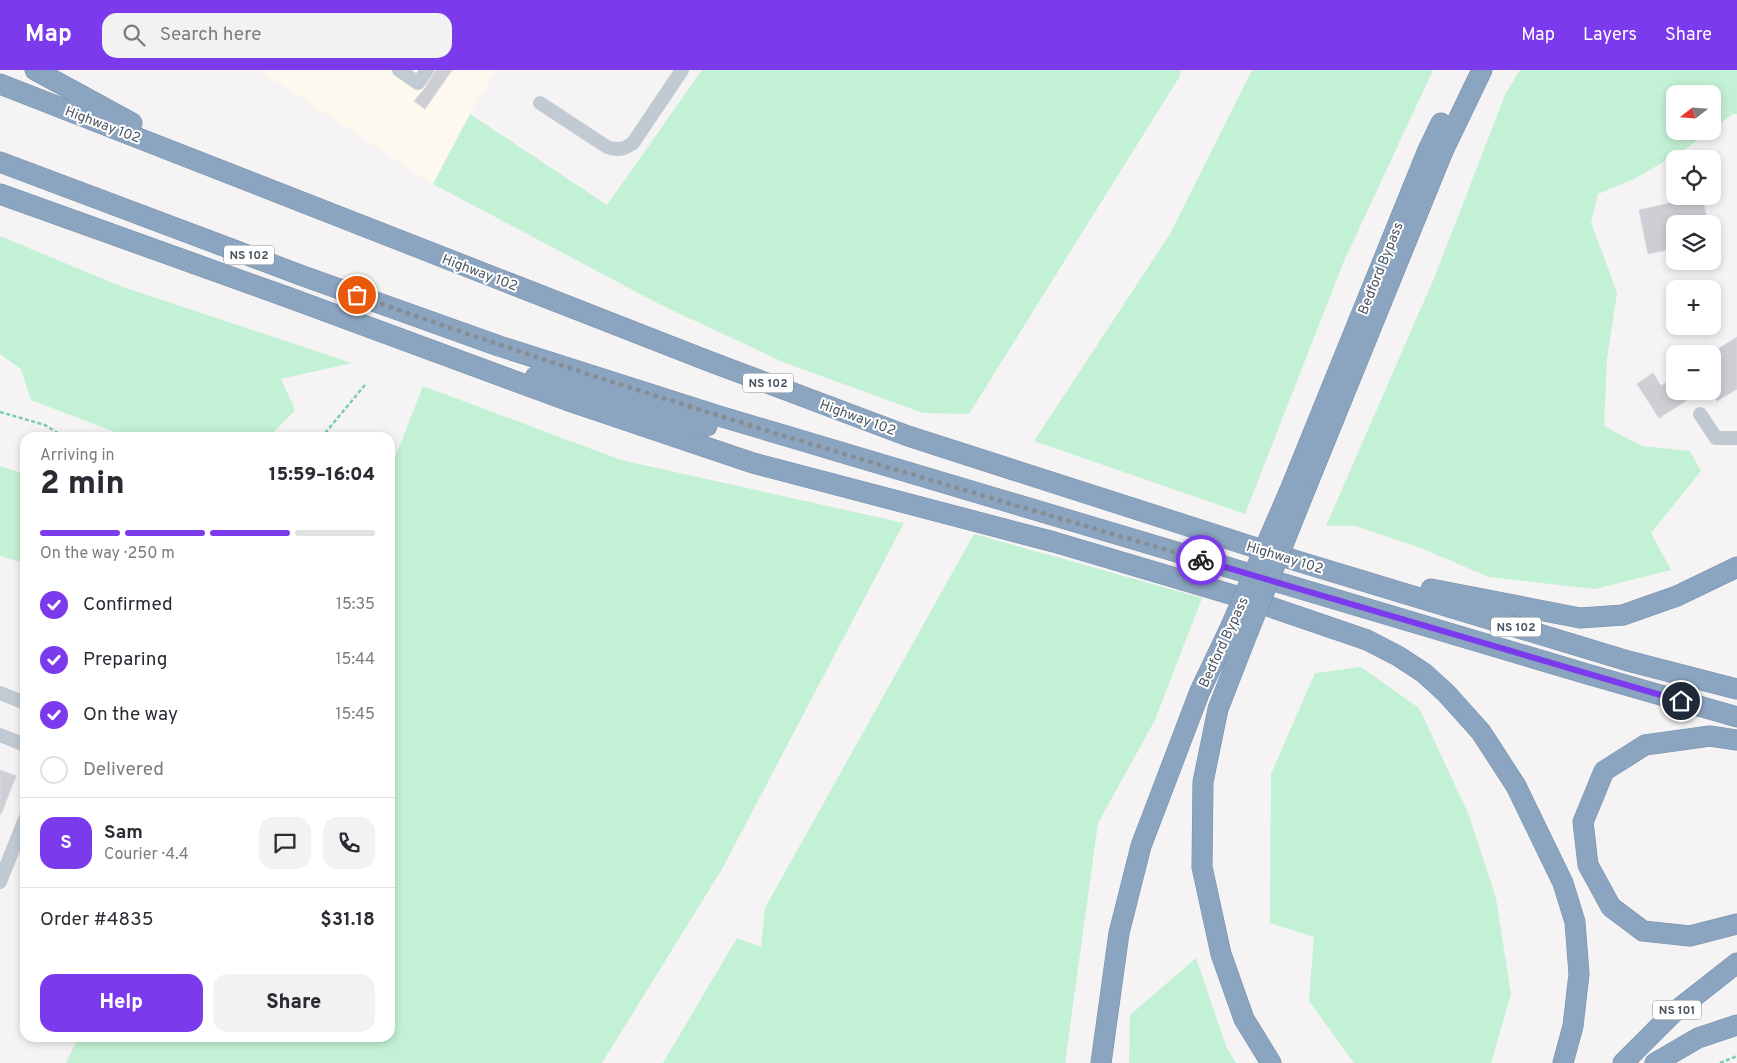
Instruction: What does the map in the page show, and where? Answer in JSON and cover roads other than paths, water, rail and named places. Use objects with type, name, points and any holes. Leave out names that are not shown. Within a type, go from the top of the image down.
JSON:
[{"type":"highway","points":[[35,70],[213,167]]},
{"type":"highway","name":"Bedford Bypass","points":[[1296,493],[1428,150],[1467,70]]},
{"type":"highway","name":"Bedford Bypass","points":[[1271,1063],[1244,1020],[1221,954],[1202,866],[1204,782],[1218,709],[1240,629],[1296,493],[1443,151],[1482,70]]},
{"type":"highway","name":"Highway 102","points":[[0,84],[712,362],[908,436],[1297,561],[1619,658],[1737,689]]},
{"type":"highway","name":"Highway 102","points":[[0,162],[303,276],[499,346],[719,416],[1577,672],[1737,716]]},
{"type":"highway","points":[[0,194],[566,400],[754,463],[1054,542],[1250,600],[1368,640],[1398,656],[1439,686],[1481,732],[1516,786],[1562,882],[1575,922],[1580,974],[1573,1026],[1563,1063]]},
{"type":"highway","points":[[457,360],[571,386],[892,480],[1036,519],[1067,520]]},
{"type":"highway","points":[[1297,561],[1580,618],[1623,615],[1677,596],[1737,567]]},
{"type":"highway","name":"Bedford Bypass","points":[[1101,1063],[1119,933],[1141,846],[1200,691],[1240,629]]},
{"type":"highway","points":[[1737,740],[1710,736],[1645,745],[1604,772],[1583,822],[1588,865],[1611,907],[1643,931],[1690,936],[1737,924]]},
{"type":"highway","name":"NS 101","points":[[1623,1063],[1672,1014],[1737,963]]},
{"type":"highway","name":"NS 101","points":[[1639,1063],[1674,1029],[1737,976]]},
{"type":"highway","points":[[1655,1063],[1698,1038],[1737,1025]]},
{"type":"lane","points":[[399,70],[418,83],[427,70]]},
{"type":"lane","points":[[540,103],[607,147],[616,150],[625,148],[633,143],[682,70]]},
{"type":"lane","points":[[1700,414],[1716,438],[1737,438]]},
{"type":"lane","points":[[0,693],[20,701]]},
{"type":"lane","points":[[0,735],[20,743]]},
{"type":"lane","points":[[0,882],[20,832]]}]
